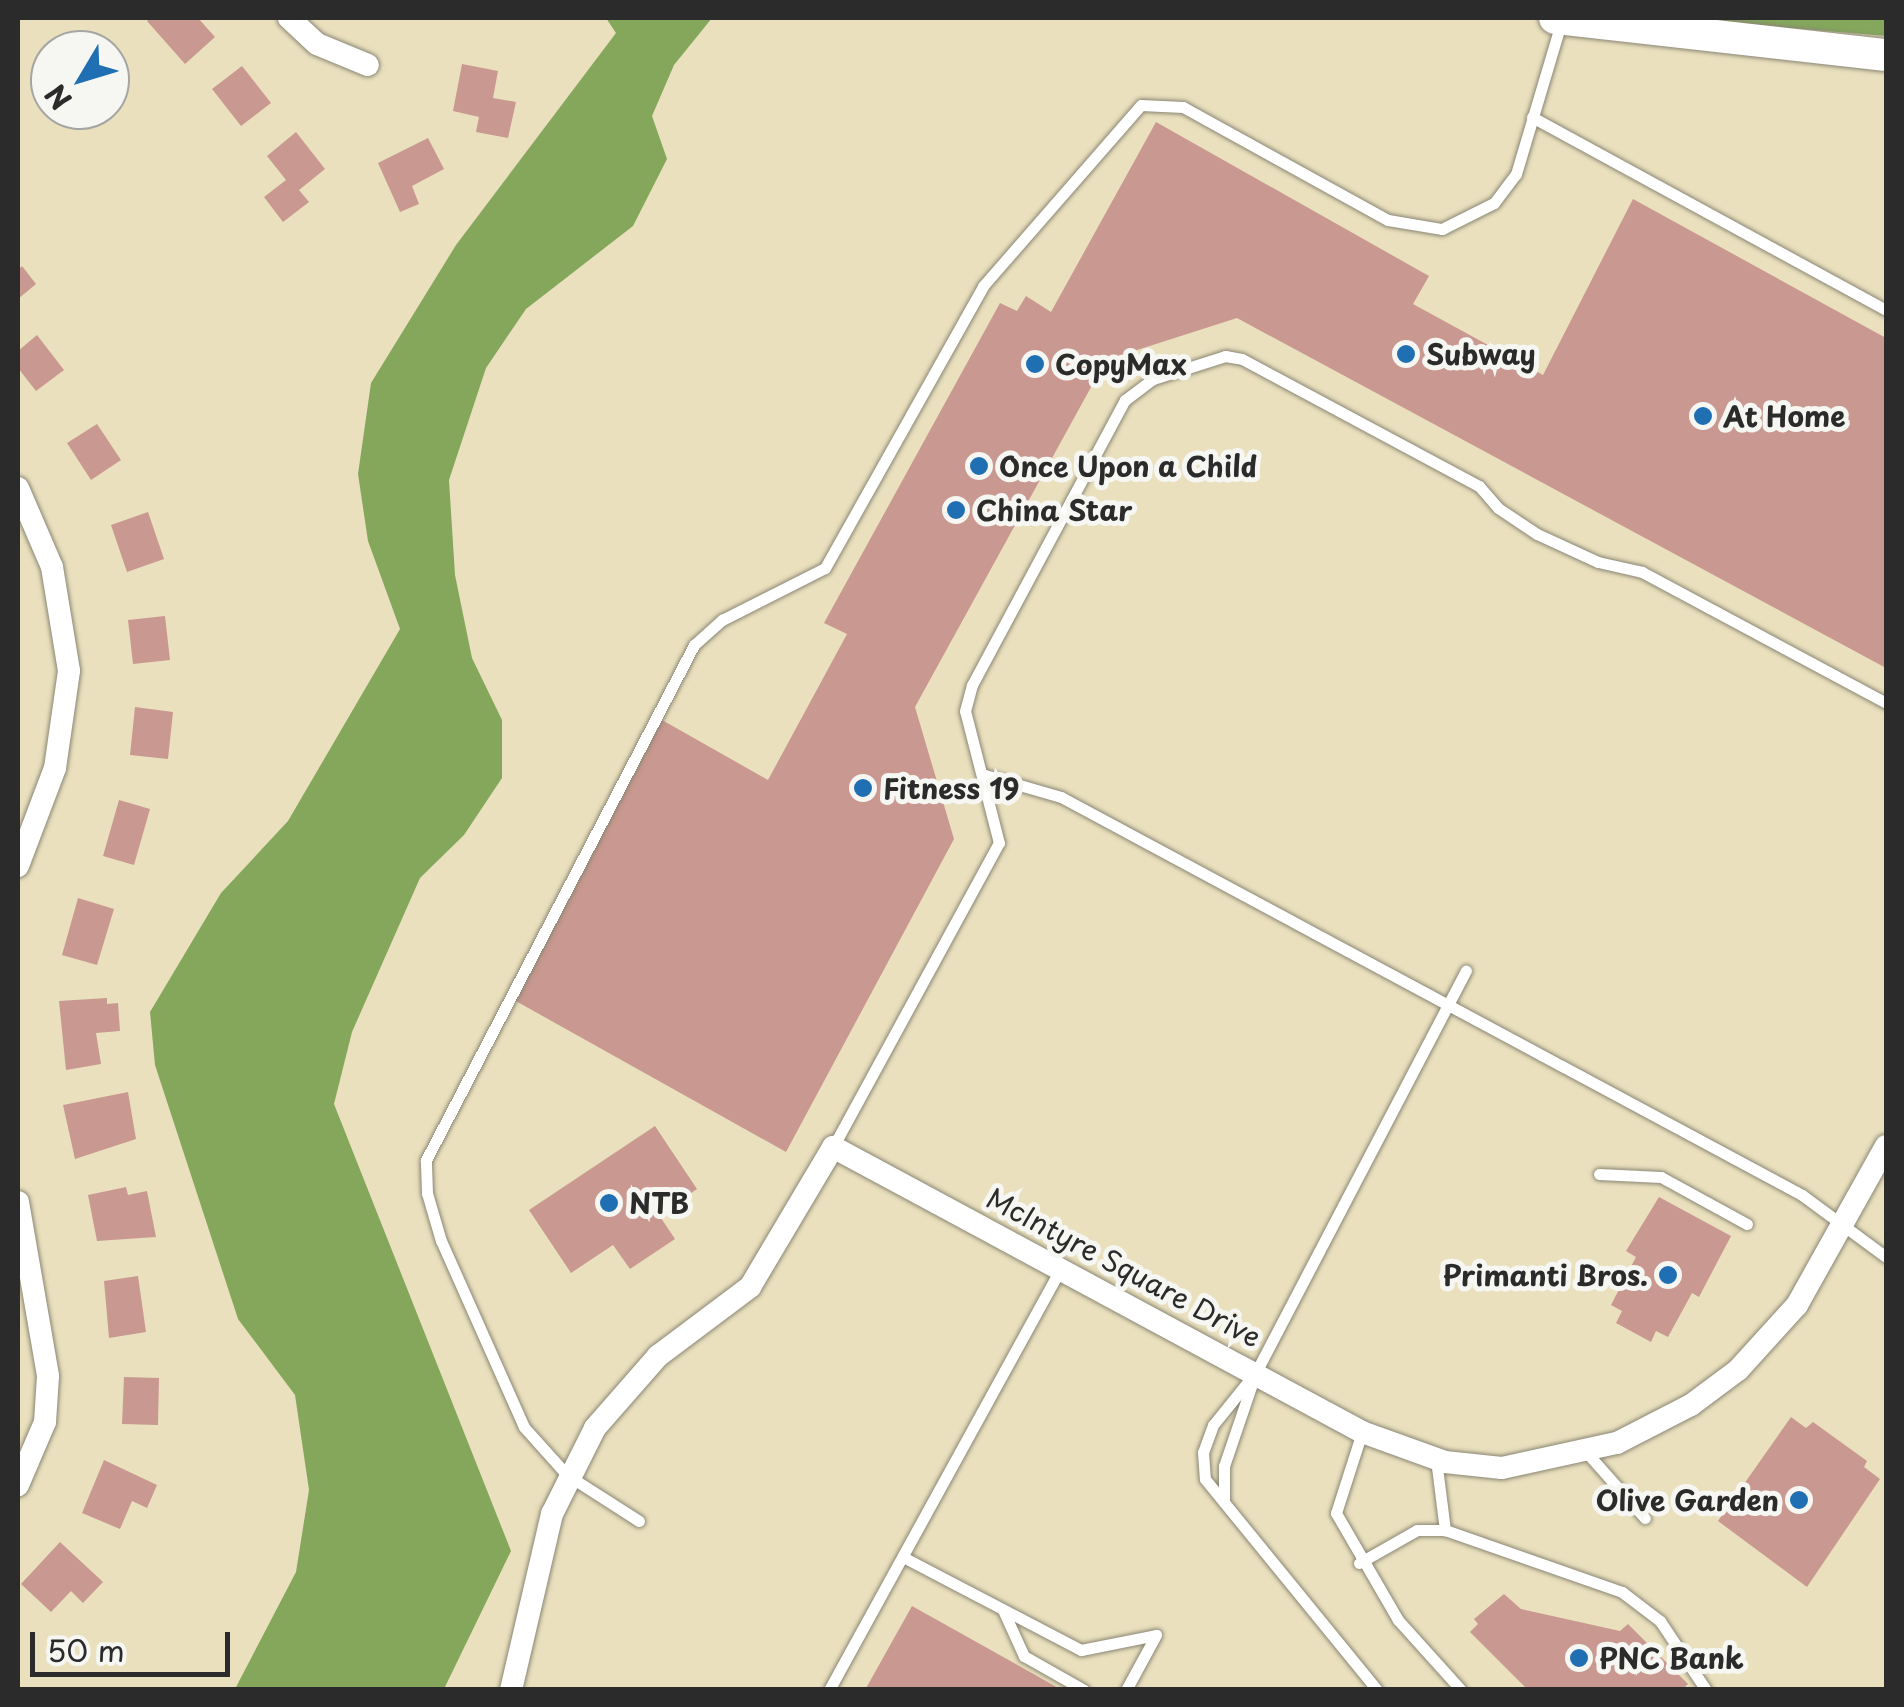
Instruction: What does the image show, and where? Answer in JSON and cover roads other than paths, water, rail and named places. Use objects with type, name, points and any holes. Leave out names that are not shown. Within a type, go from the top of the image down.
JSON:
[{"type":"street","points":[[289,18],[317,44],[368,66]]},
{"type":"street","points":[[1555,18],[1886,55]]},
{"type":"street","points":[[18,488],[52,567],[69,693],[55,768],[18,866]]},
{"type":"street","name":"McIntyre Square Drive","points":[[832,1147],[1362,1432],[1436,1459],[1502,1468],[1587,1453],[1664,1420],[1738,1370],[1797,1305],[1845,1226],[1886,1146]]},
{"type":"street","points":[[510,1690],[567,1474],[640,1374],[750,1287],[832,1147]]},
{"type":"street","points":[[18,1202],[48,1388],[45,1422],[18,1485]]},
{"type":"lane","points":[[639,1521],[567,1474],[524,1427],[461,1292],[430,1212],[426,1160],[694,645],[722,620],[824,568],[984,286],[1141,104],[1184,107],[1388,220],[1428,231],[1470,219],[1507,190],[1526,152],[1532,117],[1563,18]]},
{"type":"lane","points":[[1532,117],[1886,310]]},
{"type":"lane","points":[[832,1147],[995,856],[999,833],[965,711],[972,685],[1125,400],[1152,380],[1233,356],[1478,486],[1498,508],[1537,534],[1598,562],[1642,572],[1886,703]]},
{"type":"lane","points":[[985,776],[1061,797],[1446,1008],[1802,1195],[1886,1258]]},
{"type":"lane","points":[[1224,1502],[1224,1466],[1256,1372],[1466,971]]},
{"type":"lane","points":[[1599,1174],[1661,1177],[1747,1224]]},
{"type":"lane","points":[[829,1690],[1062,1268]]},
{"type":"lane","points":[[1256,1372],[1222,1406],[1203,1452],[1205,1479],[1369,1686]]},
{"type":"lane","points":[[1362,1432],[1336,1514],[1359,1563],[1398,1620],[1462,1690]]},
{"type":"lane","points":[[1587,1453],[1645,1518]]},
{"type":"lane","points":[[1436,1459],[1446,1530]]},
{"type":"lane","points":[[1359,1563],[1416,1530],[1446,1530],[1622,1592],[1660,1622],[1706,1690]]},
{"type":"lane","points":[[903,1558],[1081,1650],[1156,1635],[1126,1690]]},
{"type":"lane","points":[[1003,1610],[1024,1656],[1084,1690]]},
{"type":"place","name":"Subway","points":[[1406,354]]},
{"type":"place","name":"CopyMax","points":[[1035,364]]},
{"type":"place","name":"At Home","points":[[1703,416]]},
{"type":"place","name":"Once Upon a Child","points":[[979,466]]},
{"type":"place","name":"China Star","points":[[956,510]]},
{"type":"place","name":"Fitness 19","points":[[863,788]]},
{"type":"place","name":"NTB","points":[[609,1203]]},
{"type":"place","name":"Primanti Bros.","points":[[1668,1275]]},
{"type":"place","name":"Olive Garden","points":[[1799,1500]]},
{"type":"place","name":"PNC Bank","points":[[1579,1658]]}]
